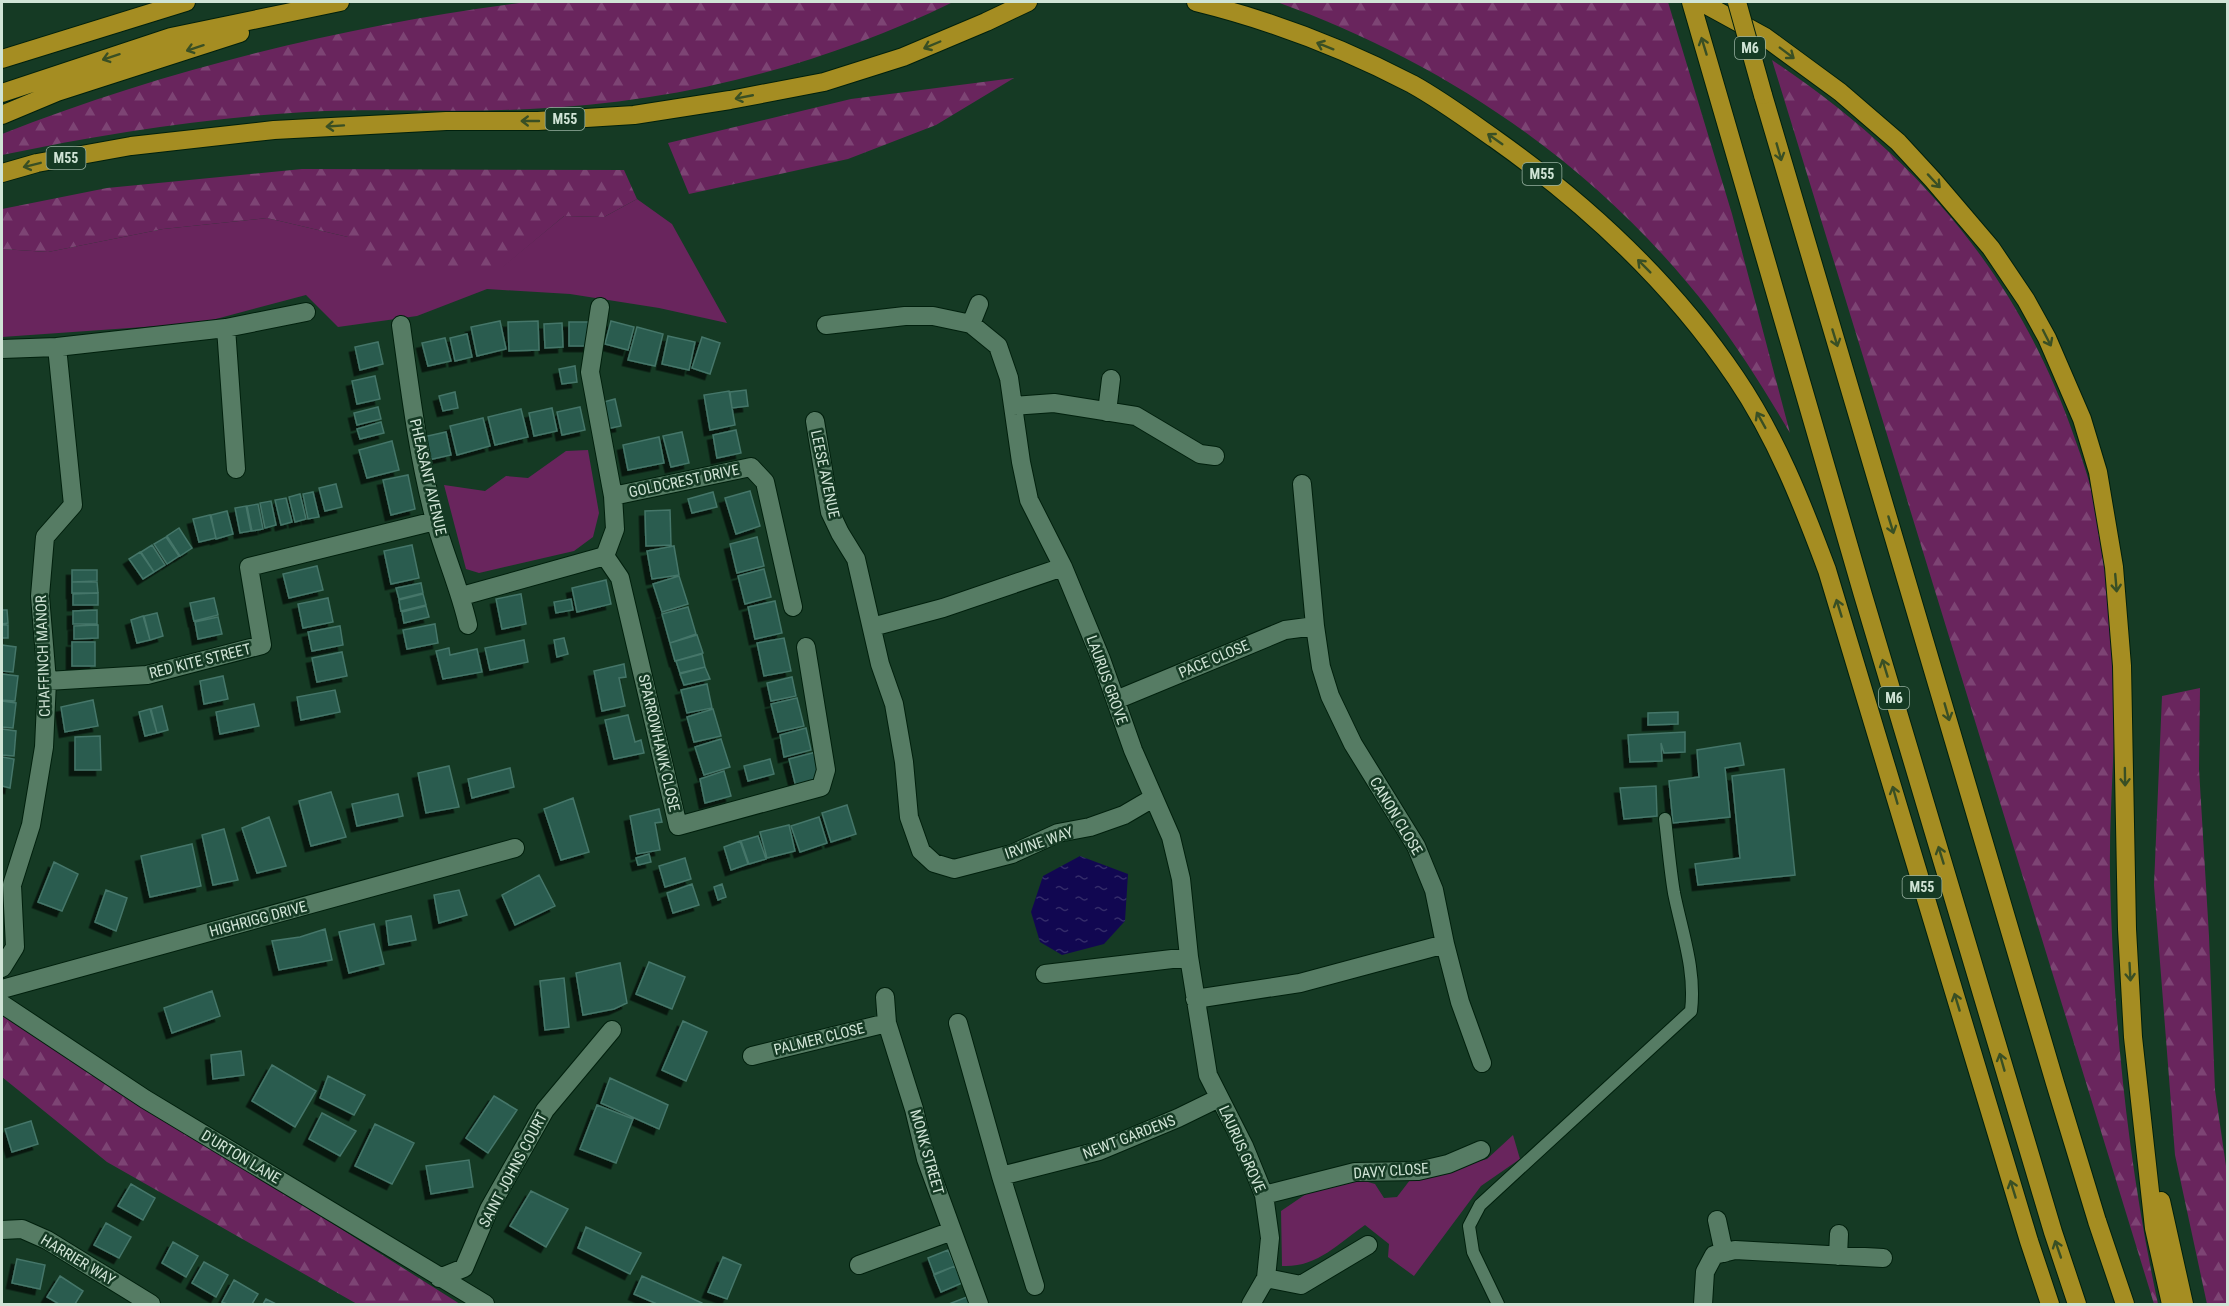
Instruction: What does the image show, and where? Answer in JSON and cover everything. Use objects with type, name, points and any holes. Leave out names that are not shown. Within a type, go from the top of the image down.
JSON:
[{"type":"highway","points":[[2,59],[186,2]]},
{"type":"highway","points":[[2,93],[171,37],[335,2]]},
{"type":"highway","points":[[2,115],[57,92],[335,2]]},
{"type":"highway","name":"M55","points":[[2,173],[37,163],[131,146],[274,130],[356,124],[538,121],[634,115],[824,82],[903,57],[1028,2]]},
{"type":"highway","name":"M55","points":[[1196,2],[1257,20],[1358,59],[1411,84],[1446,104],[1528,163],[1604,226],[1682,306],[1736,378],[1761,419],[1788,472],[1827,570],[2022,1219],[2050,1305]]},
{"type":"highway","name":"M6","points":[[1691,2],[1863,595],[2049,1222],[2077,1305]]},
{"type":"highway","points":[[1701,2],[1765,37],[1840,92],[1898,142],[1934,180],[1991,248],[2026,300],[2047,338],[2082,419],[2098,472],[2103,498],[2119,613],[2127,929],[2133,1037],[2154,1228],[2171,1305]]},
{"type":"highway","name":"M6","points":[[1737,2],[2055,1083],[2125,1305]]},
{"type":"highway","points":[[2141,1111],[2184,1305]]},
{"type":"street","points":[[971,324],[980,304]]},
{"type":"street","name":"GOLDCREST DRIVE","points":[[600,307],[590,372],[613,496],[615,529],[605,556]]},
{"type":"street","points":[[2,349],[57,347],[226,328],[306,312]]},
{"type":"street","name":"LAURUS GROVE","points":[[826,325],[905,316],[933,316],[971,324],[998,346],[1009,378],[1029,500],[1064,567],[1133,750],[1171,837],[1181,879],[1189,957],[1208,1075],[1244,1146],[1264,1195],[1270,1238],[1266,1278],[1251,1305]]},
{"type":"street","name":"PHEASANT AVENUE","points":[[401,325],[414,422],[435,520],[462,596],[468,625]]},
{"type":"street","points":[[226,328],[236,469]]},
{"type":"street","name":"CHAFFINCH MANOR","points":[[2,968],[15,947],[12,885],[31,825],[44,747],[47,681],[40,596],[45,537],[73,505],[57,347]]},
{"type":"street","points":[[1107,412],[1111,379]]},
{"type":"street","points":[[1013,406],[1054,403],[1136,416],[1200,454],[1215,456]]},
{"type":"street","name":"LEESE AVENUE","points":[[815,422],[830,512],[856,560],[880,664],[894,704],[906,785]]},
{"type":"street","name":"GOLDCREST DRIVE","points":[[613,496],[751,467],[765,482],[793,607]]},
{"type":"street","points":[[1302,484],[1314,626]]},
{"type":"street","name":"RED KITE STREET","points":[[47,681],[147,675],[262,645],[249,567],[435,520]]},
{"type":"street","points":[[462,596],[605,556]]},
{"type":"street","name":"SPARROWHAWK CLOSE","points":[[605,556],[620,578],[678,826],[821,787],[826,770],[806,647]]},
{"type":"street","points":[[872,627],[943,608],[1064,567]]},
{"type":"street","name":"CANON CLOSE","points":[[1314,626],[1321,667],[1330,696],[1353,744],[1416,846],[1434,890],[1460,1002],[1482,1063]]},
{"type":"street","name":"PACE CLOSE","points":[[1116,700],[1285,630],[1314,626]]},
{"type":"street","name":"IRVINE WAY","points":[[906,785],[909,817],[921,851],[934,864],[954,869],[1012,854],[1058,833],[1090,827],[1113,819],[1153,798]]},
{"type":"street","name":"HIGHRIGG DRIVE","points":[[2,989],[514,848]]},
{"type":"street","points":[[1195,999],[1300,983],[1445,944]]},
{"type":"street","points":[[1045,974],[1189,957]]},
{"type":"street","name":"MONK STREET","points":[[885,997],[887,1023],[914,1109],[926,1159],[979,1305]]},
{"type":"street","name":"D'URTON LANE","points":[[2,1004],[146,1099],[485,1305]]},
{"type":"street","name":"PALMER CLOSE","points":[[752,1056],[887,1023]]},
{"type":"street","points":[[958,1023],[1035,1286]]},
{"type":"street","name":"SAINT JOHNS COURT","points":[[440,1278],[464,1268],[489,1209],[545,1110],[612,1030]]},
{"type":"street","name":"NEWT GARDENS","points":[[1001,1176],[1099,1151],[1219,1098]]},
{"type":"street","name":"DAVY CLOSE","points":[[1264,1195],[1355,1172],[1418,1171],[1448,1164],[1481,1150]]},
{"type":"street","points":[[1717,1220],[1724,1252]]},
{"type":"street","name":"HARRIER WAY","points":[[2,1230],[22,1229],[47,1240],[151,1305]]},
{"type":"street","points":[[859,1265],[952,1231]]},
{"type":"street","points":[[1838,1256],[1839,1234]]},
{"type":"street","points":[[1266,1278],[1301,1284],[1368,1245]]},
{"type":"street","points":[[1703,1305],[1706,1272],[1714,1255],[1724,1252],[1736,1250],[1883,1258]]},
{"type":"lane","points":[[1498,1305],[1473,1252],[1469,1226],[1480,1205],[1691,1011],[1693,994],[1690,962],[1674,892],[1665,819]]},
{"type":"green space","points":[[527,2],[953,2],[852,45],[800,62],[747,77],[639,99],[530,109],[334,111],[229,118],[77,140],[2,155],[2,134],[65,110],[195,69],[327,36]]},
{"type":"green space","points":[[1277,2],[1668,2],[1732,214],[1790,433],[1762,386],[1710,311],[1666,259],[1619,211],[1569,166],[1516,125],[1401,56],[1340,27]]},
{"type":"green space","points":[[1772,60],[1824,97],[1872,137],[1916,179],[1956,224],[1992,272],[2024,324],[2052,380],[2089,481],[2102,538],[2115,675],[2110,875],[2119,1037],[2130,1145],[2158,1304],[2154,1304]]},
{"type":"green space","points":[[1014,78],[936,125],[848,159],[689,194],[668,143],[851,99]]},
{"type":"green space","points":[[302,169],[624,170],[637,199],[604,217],[564,216],[503,267],[362,269],[348,237],[267,218],[163,229],[48,252],[2,249],[2,209],[107,188]]},
{"type":"green space","points":[[637,199],[672,224],[727,323],[659,308],[570,294],[487,289],[417,316],[338,327],[306,295],[201,323],[2,337],[2,249],[48,252],[163,229],[267,218],[348,237],[502,267],[564,216],[604,217]]},
{"type":"green space","points":[[588,450],[599,513],[593,537],[574,551],[479,573],[466,569],[444,485],[485,491],[506,476],[528,478],[566,451]]},
{"type":"green space","points":[[2200,688],[2199,769],[2215,1090],[2227,1173],[2227,1304],[2207,1304],[2175,1155],[2154,885],[2162,696]]},
{"type":"green space","points":[[2,1012],[460,1304],[357,1304],[107,1162],[2,1077]]},
{"type":"green space","points":[[1513,1135],[1520,1159],[1481,1186],[1414,1276],[1388,1257],[1389,1244],[1365,1225],[1316,1259],[1294,1266],[1282,1266],[1281,1211],[1306,1194],[1361,1180],[1375,1184],[1384,1198],[1397,1197],[1410,1180],[1487,1159]]},
{"type":"water","points":[[1080,856],[1128,874],[1125,921],[1104,944],[1062,955],[1040,942],[1031,912],[1043,876]]},
{"type":"building","points":[[500,321],[506,349],[477,356],[471,327]]},
{"type":"building","points":[[538,321],[539,350],[509,351],[508,322]]},
{"type":"building","points":[[611,321],[634,327],[628,350],[605,344]]},
{"type":"building","points":[[569,322],[593,322],[593,346],[569,346]]},
{"type":"building","points":[[562,323],[563,347],[545,348],[544,324]]},
{"type":"building","points":[[637,327],[663,334],[655,366],[628,360]]},
{"type":"building","points":[[467,334],[472,357],[455,361],[450,338]]},
{"type":"building","points":[[668,336],[695,342],[689,370],[662,364]]},
{"type":"building","points":[[702,337],[720,343],[710,374],[692,368]]},
{"type":"building","points":[[445,338],[451,361],[428,366],[422,343]]},
{"type":"building","points":[[378,342],[383,364],[360,370],[355,347]]},
{"type":"building","points":[[575,366],[577,382],[562,384],[559,369]]},
{"type":"building","points":[[375,376],[380,399],[357,404],[352,381]]},
{"type":"building","points":[[746,390],[748,406],[732,408],[730,392]]},
{"type":"building","points":[[729,391],[735,425],[710,430],[704,395]]},
{"type":"building","points":[[455,392],[458,408],[443,411],[439,396]]},
{"type":"building","points":[[615,399],[621,426],[606,429],[600,403]]},
{"type":"building","points":[[378,407],[381,419],[357,425],[354,413]]},
{"type":"building","points":[[580,407],[585,430],[562,435],[557,412]]},
{"type":"building","points":[[552,408],[557,431],[534,436],[529,413]]},
{"type":"building","points":[[521,409],[528,437],[495,445],[488,417]]},
{"type":"building","points":[[483,418],[490,446],[457,455],[450,426]]},
{"type":"building","points":[[381,422],[384,433],[360,439],[357,429]]},
{"type":"building","points":[[736,430],[741,453],[717,458],[713,435]]},
{"type":"building","points":[[446,432],[451,455],[428,460],[423,437]]},
{"type":"building","points":[[682,432],[689,463],[671,467],[663,436]]},
{"type":"building","points":[[659,437],[664,463],[628,470],[623,445]]},
{"type":"building","points":[[392,441],[399,470],[367,478],[359,450]]},
{"type":"building","points":[[408,475],[415,509],[391,515],[383,480]]},
{"type":"building","points":[[336,484],[342,507],[325,511],[319,488]]},
{"type":"building","points":[[750,491],[760,526],[736,534],[725,498]]},
{"type":"building","points":[[313,492],[319,517],[308,519],[303,494]]},
{"type":"building","points":[[713,492],[717,507],[692,513],[688,499]]},
{"type":"building","points":[[300,494],[306,519],[295,522],[289,497]]},
{"type":"building","points":[[286,498],[292,522],[281,525],[275,500]]},
{"type":"building","points":[[271,501],[276,525],[265,528],[260,503]]},
{"type":"building","points":[[258,504],[263,529],[252,531],[247,506]]},
{"type":"building","points":[[246,506],[251,531],[240,533],[235,508]]},
{"type":"building","points":[[670,510],[671,545],[646,546],[645,511]]},
{"type":"building","points":[[227,511],[233,534],[216,539],[211,515]]},
{"type":"building","points":[[210,515],[216,538],[199,542],[193,519]]},
{"type":"building","points":[[179,528],[192,548],[180,556],[167,536]]},
{"type":"building","points":[[166,537],[179,556],[167,564],[154,544]]},
{"type":"building","points":[[757,537],[764,566],[737,573],[730,544]]},
{"type":"building","points":[[152,545],[165,565],[154,572],[141,552]]},
{"type":"building","points":[[412,545],[419,578],[391,584],[384,551]]},
{"type":"building","points":[[674,546],[679,575],[652,579],[647,551]]},
{"type":"building","points":[[140,552],[154,572],[143,579],[129,559]]},
{"type":"building","points":[[317,566],[323,590],[289,598],[283,574]]},
{"type":"building","points":[[764,569],[771,597],[745,604],[738,576]]},
{"type":"building","points":[[72,570],[97,570],[97,581],[72,582]]},
{"type":"building","points":[[679,576],[688,604],[662,612],[653,584]]},
{"type":"building","points":[[606,580],[611,604],[577,612],[572,588]]},
{"type":"building","points":[[72,582],[97,582],[98,593],[72,593]]},
{"type":"building","points":[[421,583],[423,593],[399,599],[396,588]]},
{"type":"building","points":[[98,593],[98,605],[73,605],[73,594]]},
{"type":"building","points":[[423,594],[426,605],[401,611],[399,600]]},
{"type":"building","points":[[521,594],[526,624],[502,629],[496,599]]},
{"type":"building","points":[[214,598],[218,615],[194,621],[190,603]]},
{"type":"building","points":[[328,598],[333,622],[303,628],[298,604]]},
{"type":"building","points":[[571,599],[573,610],[556,613],[554,602]]},
{"type":"building","points":[[775,601],[782,633],[755,639],[748,607]]},
{"type":"building","points":[[426,606],[429,617],[404,623],[402,612]]},
{"type":"building","points":[[688,607],[696,634],[670,643],[662,614]]},
{"type":"building","points":[[2,610],[7,610],[8,623],[2,624]]},
{"type":"building","points":[[97,610],[97,624],[73,624],[73,611]]},
{"type":"building","points":[[157,613],[163,636],[150,640],[144,616]]},
{"type":"building","points":[[143,616],[150,640],[137,643],[131,620]]},
{"type":"building","points":[[218,617],[222,634],[198,639],[195,622]]},
{"type":"building","points":[[435,624],[438,643],[407,649],[403,630]]},
{"type":"building","points":[[2,625],[8,625],[8,638],[2,638]]},
{"type":"building","points":[[98,625],[98,638],[74,639],[74,626]]},
{"type":"building","points":[[340,626],[343,645],[312,651],[308,632]]},
{"type":"building","points":[[697,635],[703,653],[675,661],[670,643]]},
{"type":"building","points":[[564,638],[568,654],[557,657],[554,640]]},
{"type":"building","points":[[784,638],[791,671],[764,676],[757,643]]},
{"type":"building","points":[[524,640],[528,662],[490,670],[485,648]]},
{"type":"building","points":[[72,642],[95,642],[95,666],[72,666]]},
{"type":"building","points":[[2,645],[16,647],[13,672],[2,671]]},
{"type":"building","points":[[449,648],[450,655],[477,649],[482,672],[443,679],[436,651]]},
{"type":"building","points":[[342,652],[347,676],[317,682],[312,658]]},
{"type":"building","points":[[702,654],[705,667],[680,673],[676,661]]},
{"type":"building","points":[[624,664],[626,677],[619,678],[625,706],[602,711],[594,671]]},
{"type":"building","points":[[705,667],[710,679],[684,685],[680,674]]},
{"type":"building","points":[[2,674],[18,676],[15,701],[2,700]]},
{"type":"building","points":[[223,676],[228,699],[204,704],[200,681]]},
{"type":"building","points":[[792,677],[796,696],[771,701],[767,683]]},
{"type":"building","points":[[707,684],[712,708],[687,713],[681,690]]},
{"type":"building","points":[[335,690],[340,712],[301,720],[297,697]]},
{"type":"building","points":[[797,698],[804,726],[778,732],[771,704]]},
{"type":"building","points":[[93,700],[98,726],[65,732],[61,707]]},
{"type":"building","points":[[2,701],[16,703],[13,728],[2,727]]},
{"type":"building","points":[[254,704],[259,726],[220,734],[216,712]]},
{"type":"building","points":[[162,706],[168,730],[157,733],[151,709]]},
{"type":"building","points":[[150,709],[157,733],[145,736],[139,712]]},
{"type":"building","points":[[713,709],[721,736],[694,742],[687,717]]},
{"type":"building","points":[[1678,712],[1678,724],[1648,725],[1648,713]]},
{"type":"building","points":[[628,715],[635,742],[641,740],[644,753],[614,759],[605,720]]},
{"type":"building","points":[[806,728],[811,750],[784,757],[780,735]]},
{"type":"building","points":[[2,729],[16,731],[14,756],[2,755]]},
{"type":"building","points":[[1685,732],[1685,752],[1664,753],[1661,743],[1662,761],[1630,762],[1628,735]]},
{"type":"building","points":[[100,736],[101,770],[75,770],[75,737]]},
{"type":"building","points":[[721,739],[730,767],[704,775],[695,747]]},
{"type":"building","points":[[1740,743],[1744,765],[1725,768],[1730,817],[1673,823],[1669,781],[1699,777],[1697,750]]},
{"type":"building","points":[[816,752],[823,781],[796,787],[789,759]]},
{"type":"building","points":[[2,757],[14,759],[10,788],[2,786]]},
{"type":"building","points":[[770,759],[774,774],[748,781],[744,766]]},
{"type":"building","points":[[449,766],[459,807],[426,813],[418,773]]},
{"type":"building","points":[[510,768],[514,787],[472,798],[468,779]]},
{"type":"building","points":[[1784,769],[1795,875],[1698,885],[1695,864],[1740,858],[1732,776]]},
{"type":"building","points":[[724,771],[731,796],[705,803],[700,779]]},
{"type":"building","points":[[1656,786],[1657,816],[1624,819],[1620,788]]},
{"type":"building","points":[[331,792],[346,837],[311,846],[299,801]]},
{"type":"building","points":[[398,794],[403,816],[357,826],[352,804]]},
{"type":"building","points":[[573,798],[589,852],[561,860],[544,809]]},
{"type":"building","points":[[847,805],[856,834],[831,842],[822,813]]},
{"type":"building","points":[[659,809],[662,822],[655,823],[660,850],[637,854],[630,816]]},
{"type":"building","points":[[269,817],[286,866],[257,873],[242,828]]},
{"type":"building","points":[[819,817],[827,843],[800,852],[791,826]]},
{"type":"building","points":[[789,825],[795,851],[767,858],[760,832]]},
{"type":"building","points":[[224,829],[238,880],[213,885],[202,835]]},
{"type":"building","points":[[758,836],[766,859],[749,864],[741,841]]},
{"type":"building","points":[[740,841],[748,864],[731,870],[724,847]]},
{"type":"building","points":[[192,844],[201,886],[150,897],[141,856]]},
{"type":"building","points":[[649,854],[651,862],[638,865],[636,858]]},
{"type":"building","points":[[685,858],[691,879],[665,887],[659,866]]},
{"type":"building","points":[[54,862],[78,874],[62,911],[38,902]]},
{"type":"building","points":[[539,875],[555,906],[515,925],[502,895]]},
{"type":"building","points":[[692,884],[699,905],[673,913],[667,893]]},
{"type":"building","points":[[722,884],[726,897],[718,900],[714,887]]},
{"type":"building","points":[[106,890],[127,898],[116,931],[95,922]]},
{"type":"building","points":[[459,890],[467,915],[439,923],[434,895]]},
{"type":"building","points":[[411,916],[416,940],[389,945],[386,921]]},
{"type":"building","points":[[374,924],[384,964],[349,973],[339,932]]},
{"type":"building","points":[[325,929],[332,960],[279,970],[272,941],[300,937]]},
{"type":"building","points":[[649,962],[685,977],[672,1009],[636,994]]},
{"type":"building","points":[[620,963],[627,1003],[614,1009],[583,1015],[576,973]]},
{"type":"building","points":[[564,978],[569,1027],[545,1030],[540,981]]},
{"type":"building","points":[[212,991],[220,1016],[172,1033],[164,1008]]},
{"type":"building","points":[[683,1021],[707,1032],[686,1081],[662,1070]]},
{"type":"building","points":[[241,1051],[244,1075],[213,1079],[211,1055]]},
{"type":"building","points":[[272,1065],[316,1091],[295,1127],[252,1101]]},
{"type":"building","points":[[328,1076],[365,1095],[354,1115],[320,1098]]},
{"type":"building","points":[[610,1078],[668,1105],[659,1129],[601,1103]]},
{"type":"building","points":[[494,1096],[517,1110],[488,1153],[466,1138]]},
{"type":"building","points":[[597,1105],[633,1119],[616,1163],[580,1149]]},
{"type":"building","points":[[322,1113],[356,1131],[340,1156],[309,1139]]},
{"type":"building","points":[[31,1121],[38,1144],[12,1152],[5,1129]]},
{"type":"building","points":[[375,1124],[414,1143],[392,1184],[355,1166]]},
{"type":"building","points":[[469,1160],[473,1187],[431,1194],[426,1166]]},
{"type":"building","points":[[131,1184],[155,1198],[143,1220],[118,1206]]},
{"type":"building","points":[[531,1191],[568,1209],[546,1247],[510,1226]]},
{"type":"building","points":[[106,1223],[131,1237],[119,1258],[94,1245]]},
{"type":"building","points":[[586,1227],[641,1253],[630,1274],[578,1248]]},
{"type":"building","points":[[173,1242],[198,1256],[186,1277],[162,1263]]},
{"type":"building","points":[[948,1250],[955,1266],[934,1274],[928,1258]]},
{"type":"building","points":[[723,1257],[741,1265],[727,1299],[708,1292]]},
{"type":"building","points":[[17,1259],[45,1265],[40,1289],[12,1283]]},
{"type":"building","points":[[204,1262],[228,1275],[216,1297],[192,1283]]},
{"type":"building","points":[[955,1266],[962,1283],[941,1292],[934,1275]]},
{"type":"building","points":[[60,1276],[83,1291],[75,1304],[59,1304],[47,1297]]},
{"type":"building","points":[[642,1276],[702,1304],[657,1304],[634,1294]]},
{"type":"building","points":[[234,1280],[258,1294],[252,1304],[222,1302]]},
{"type":"building","points":[[967,1297],[970,1304],[949,1304]]},
{"type":"building","points":[[266,1299],[276,1304],[263,1304]]}]
